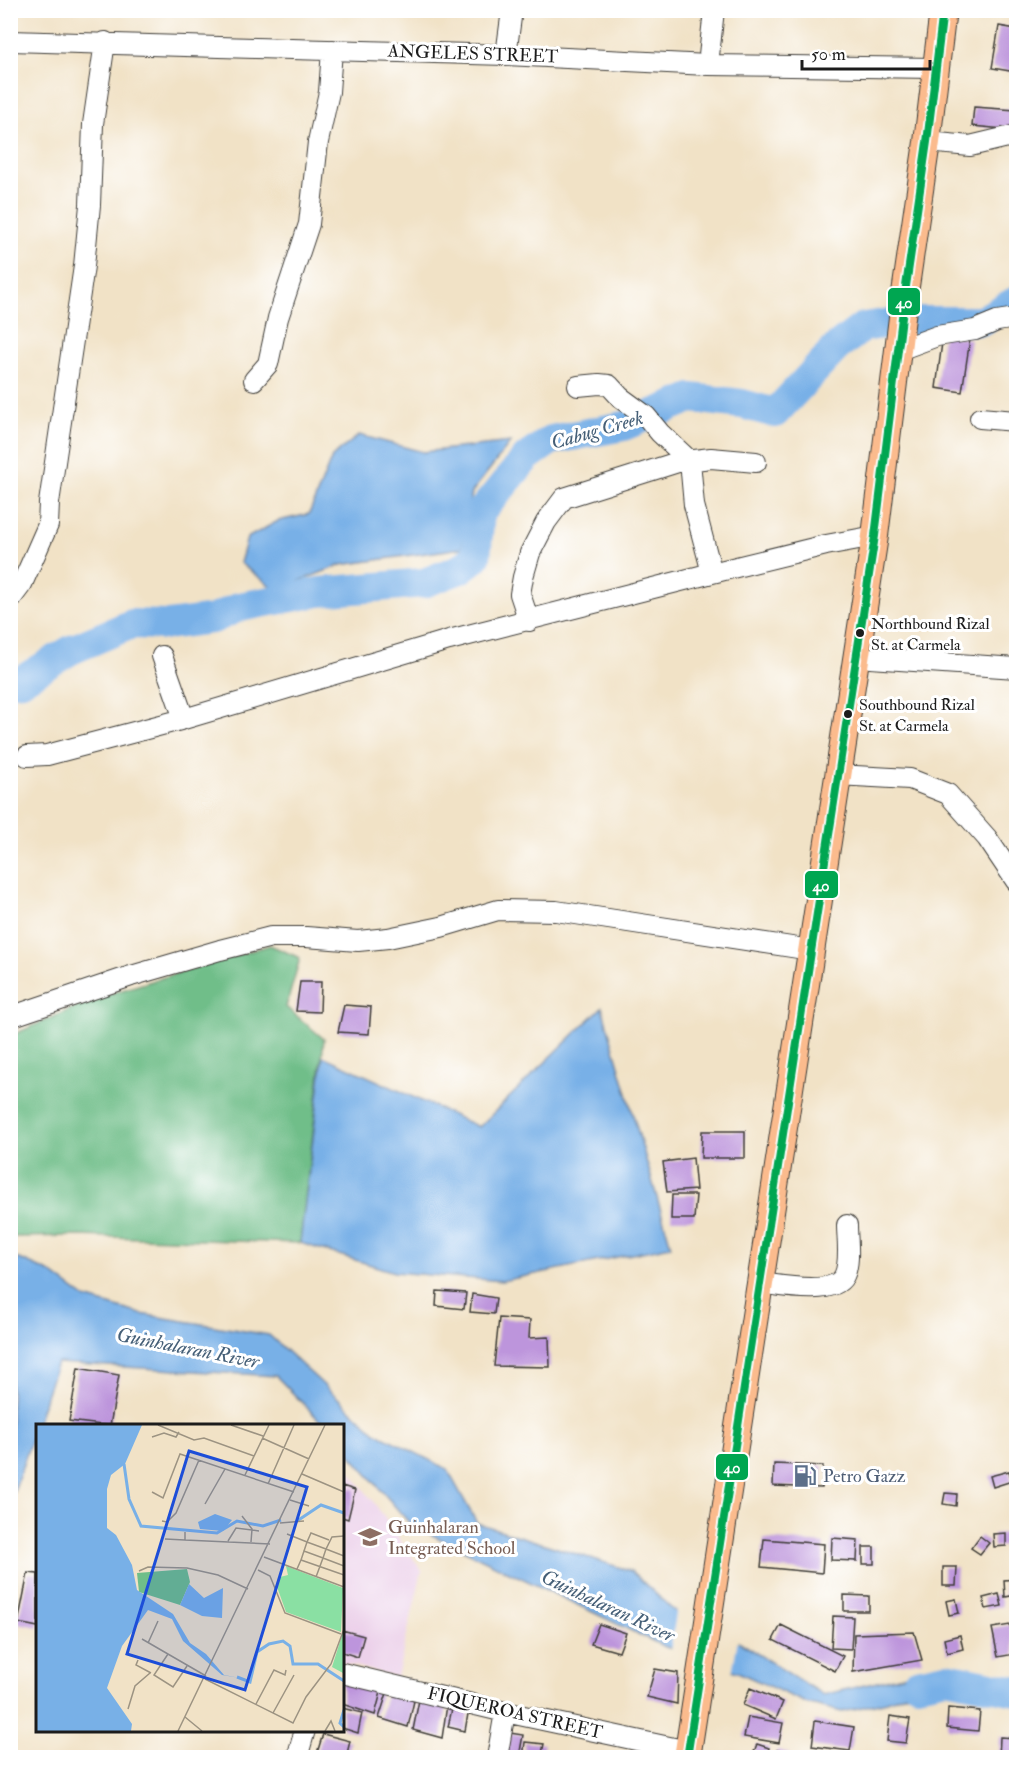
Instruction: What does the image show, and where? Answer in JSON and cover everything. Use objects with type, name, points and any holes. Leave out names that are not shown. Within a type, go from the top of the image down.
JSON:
[{"type":"main road","points":[[688,1754],[874,536],[943,10]]},
{"type":"street","points":[[506,55],[512,10]]},
{"type":"street","points":[[708,65],[714,10]]},
{"type":"street","name":"ANGELES STREET","points":[[10,40],[506,55],[708,65],[935,68]]},
{"type":"street","points":[[10,600],[22,584],[48,525],[50,493],[84,267],[90,205],[93,124],[105,42]]},
{"type":"street","points":[[254,380],[268,364],[278,318],[309,224],[318,142],[329,92],[332,50]]},
{"type":"street","points":[[927,142],[970,146],[1017,135]]},
{"type":"street","points":[[900,341],[975,330],[997,321],[1017,318]]},
{"type":"street","points":[[578,386],[609,385],[649,420],[690,461],[694,505],[712,573]]},
{"type":"street","points":[[980,418],[1017,421]]},
{"type":"street","points":[[529,621],[520,594],[523,577],[546,522],[564,498],[678,462],[711,458],[756,462]]},
{"type":"street","points":[[27,756],[47,755],[184,719],[449,640],[826,545],[874,536]]},
{"type":"street","points":[[162,656],[184,719]]},
{"type":"street","points":[[856,657],[1017,668]]},
{"type":"street","points":[[837,775],[910,779],[948,794],[987,838],[1017,881]]},
{"type":"street","points":[[10,1017],[132,976],[271,937],[358,940],[388,938],[441,927],[498,910],[556,911],[811,950]]},
{"type":"street","points":[[760,1283],[818,1289],[836,1284],[843,1278],[846,1270],[847,1225]]},
{"type":"street","name":"FIQUEROA STREET","points":[[344,1672],[688,1754]]},
{"type":"street","points":[[497,1758],[505,1712]]},
{"type":"street","points":[[297,1758],[305,1732]]},
{"type":"shaded area","name":"Guinhalaran Integrated School","points":[[344,1464],[422,1571],[397,1677],[344,1664]]},
{"type":"green space","points":[[270,945],[300,958],[286,1007],[324,1039],[300,1243],[79,1236],[11,1237],[10,1036],[99,997]]},
{"type":"water","points":[[359,435],[423,452],[511,442],[472,492],[462,548],[341,565],[276,590],[240,563],[247,538],[278,521],[309,514],[332,457]]},
{"type":"water","points":[[602,1007],[671,1246],[502,1281],[394,1272],[300,1243],[323,1056],[479,1127]]},
{"type":"water","points":[[11,1257],[51,1273],[85,1298],[141,1314],[269,1335],[375,1432],[447,1469],[477,1523],[631,1571],[672,1609],[742,1644],[823,1695],[927,1670],[959,1673],[957,1682],[921,1688],[887,1701],[842,1712],[806,1703],[740,1673],[663,1646],[411,1525],[344,1447],[344,1424],[323,1424],[276,1376],[57,1363],[11,1500]]},
{"type":"pier","points":[[677,1608],[738,1639],[732,1673],[670,1651]]},
{"type":"building","points":[[999,26],[1016,29],[1016,72],[992,68]]},
{"type":"building","points":[[974,107],[1016,110],[1015,130],[972,126]]},
{"type":"building","points":[[943,335],[970,339],[962,392],[936,388]]},
{"type":"building","points":[[300,982],[321,982],[320,1012],[296,1011]]},
{"type":"building","points":[[344,1005],[371,1007],[369,1034],[338,1032]]},
{"type":"building","points":[[702,1131],[745,1131],[745,1158],[701,1158]]},
{"type":"building","points":[[693,1158],[696,1190],[667,1192],[663,1162]]},
{"type":"building","points":[[672,1195],[696,1195],[694,1219],[671,1219]]},
{"type":"building","points":[[437,1291],[466,1293],[464,1309],[436,1306]]},
{"type":"building","points":[[472,1294],[496,1298],[494,1314],[470,1312]]},
{"type":"building","points":[[499,1318],[530,1320],[529,1338],[549,1337],[550,1367],[494,1366]]},
{"type":"building","points":[[78,1368],[119,1375],[110,1424],[69,1421]]},
{"type":"building","points":[[774,1464],[823,1466],[822,1488],[773,1486]]},
{"type":"building","points":[[1009,1471],[1012,1481],[993,1487],[990,1476]]},
{"type":"building","points":[[344,1487],[355,1490],[348,1519],[344,1518]]},
{"type":"building","points":[[945,1493],[957,1494],[956,1506],[943,1504]]},
{"type":"building","points":[[1006,1533],[1006,1546],[994,1547],[993,1534]]},
{"type":"building","points":[[980,1536],[989,1543],[980,1554],[971,1548]]},
{"type":"building","points":[[832,1538],[858,1540],[857,1561],[831,1560]]},
{"type":"building","points":[[764,1539],[824,1544],[822,1573],[761,1567]]},
{"type":"building","points":[[863,1547],[874,1547],[874,1564],[863,1564]]},
{"type":"building","points":[[943,1567],[957,1567],[956,1586],[943,1586]]},
{"type":"building","points":[[28,1573],[36,1574],[36,1627],[18,1623]]},
{"type":"building","points":[[1016,1579],[1016,1595],[1005,1597],[1004,1580]]},
{"type":"building","points":[[999,1594],[1002,1606],[986,1609],[983,1598]]},
{"type":"building","points":[[844,1595],[869,1596],[869,1611],[844,1611]]},
{"type":"building","points":[[956,1599],[959,1613],[949,1615],[946,1601]]},
{"type":"building","points":[[833,1616],[853,1617],[851,1649],[831,1648]]},
{"type":"building","points":[[599,1624],[626,1633],[619,1652],[591,1644]]},
{"type":"building","points":[[781,1625],[843,1656],[835,1671],[773,1640]]},
{"type":"building","points":[[1010,1625],[1015,1654],[998,1657],[992,1628]]},
{"type":"building","points":[[344,1631],[364,1636],[358,1657],[344,1653]]},
{"type":"building","points":[[914,1632],[922,1660],[853,1672],[854,1634]]},
{"type":"building","points":[[960,1635],[963,1649],[947,1653],[944,1639]]},
{"type":"building","points":[[655,1669],[678,1673],[677,1704],[647,1697]]},
{"type":"building","points":[[344,1682],[381,1692],[375,1715],[344,1705]]},
{"type":"building","points":[[750,1688],[783,1702],[776,1719],[743,1705]]},
{"type":"building","points":[[387,1693],[414,1701],[408,1727],[379,1718]]},
{"type":"building","points":[[419,1700],[447,1705],[442,1738],[413,1730]]},
{"type":"building","points":[[453,1704],[469,1708],[465,1731],[448,1727]]},
{"type":"building","points":[[344,1708],[362,1713],[358,1733],[344,1729]]},
{"type":"building","points":[[948,1708],[980,1711],[978,1731],[947,1728]]},
{"type":"building","points":[[890,1716],[910,1719],[906,1743],[887,1741]]},
{"type":"building","points":[[748,1717],[783,1723],[779,1743],[744,1737]]},
{"type":"building","points":[[815,1721],[854,1727],[850,1751],[812,1746]]},
{"type":"building","points":[[510,1733],[523,1735],[519,1757],[506,1754]]},
{"type":"building","points":[[323,1734],[350,1741],[346,1758],[335,1758],[317,1753]]},
{"type":"building","points":[[1000,1737],[1016,1738],[1016,1758],[999,1758]]},
{"type":"building","points":[[525,1742],[544,1744],[541,1758],[523,1758]]},
{"type":"building","points":[[757,1744],[769,1748],[766,1758],[752,1757]]},
{"type":"building","points":[[777,1750],[789,1753],[787,1758],[775,1758]]},
{"type":"waterway","name":"Cabug Creek","points":[[10,681],[22,680],[71,650],[132,624],[167,625],[213,619],[239,607],[319,592],[424,583],[460,569],[476,557],[480,513],[527,457],[551,440],[624,426],[691,398],[742,404],[775,413],[837,347],[863,327],[904,321],[981,321],[1016,301]]},
{"type":"waterway","name":"Guinhalaran River","points":[[917,1683],[946,1677],[1016,1691]]},
{"type":"transit line","name":"40","points":[[687,1758],[875,536],[943,10]]},
{"type":"place","name":"Northbound Rizal St. at Carmela","points":[[860,633]]},
{"type":"place","name":"Southbound Rizal St. at Carmela","points":[[848,714]]},
{"type":"place","name":"Petro Gazz","points":[[805,1476]]},
{"type":"place","name":"Guinhalaran Integrated School","points":[[370,1537]]}]
